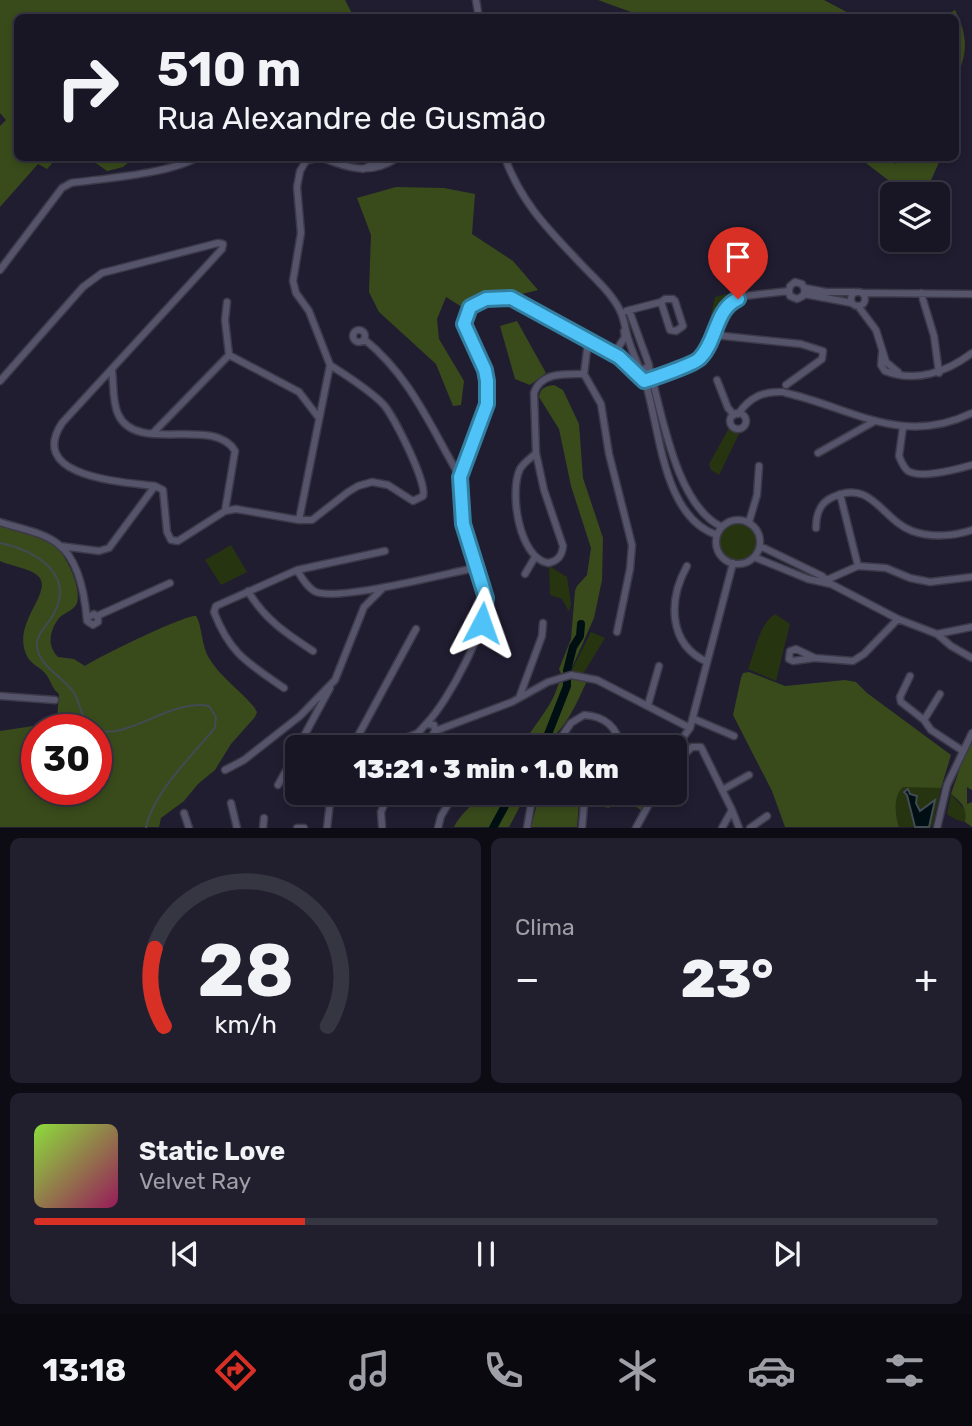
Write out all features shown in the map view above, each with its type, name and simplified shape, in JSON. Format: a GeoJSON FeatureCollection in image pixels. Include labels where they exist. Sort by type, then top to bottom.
{"type":"FeatureCollection","features":[{"type":"Feature","properties":{"kind":"street"},"geometry":{"type":"LineString","coordinates":[[0,270],[62,188],[71,183],[164,168],[189,161]]}},
{"type":"Feature","properties":{"kind":"street"},"geometry":{"type":"LineString","coordinates":[[299,520],[330,365],[309,311],[296,293],[293,281],[301,233],[298,178],[306,161]]}},
{"type":"Feature","properties":{"kind":"street"},"geometry":{"type":"LineString","coordinates":[[330,161],[361,170],[373,169],[390,161]]}},
{"type":"Feature","properties":{"kind":"street"},"geometry":{"type":"LineString","coordinates":[[361,170],[380,161]]}},
{"type":"Feature","properties":{"kind":"street"},"geometry":{"type":"LineString","coordinates":[[506,161],[516,185],[534,213],[627,316],[641,355],[649,366],[646,379],[660,444],[676,495],[693,519],[717,536]]}},
{"type":"Feature","properties":{"kind":"street"},"geometry":{"type":"LineString","coordinates":[[0,381],[83,287],[102,274],[218,243],[223,244],[223,248],[55,434],[55,448],[69,467],[93,477],[155,486],[163,491],[167,532],[174,541],[183,540],[225,511],[236,509],[312,520],[348,492],[372,482],[388,485],[413,501],[423,496],[426,490],[393,418],[384,405],[365,388],[330,365]]}},
{"type":"Feature","properties":{"kind":"street"},"geometry":{"type":"LineString","coordinates":[[210,245],[215,257]]}},
{"type":"Feature","properties":{"kind":"street"},"geometry":{"type":"LineString","coordinates":[[863,293],[865,300],[855,304],[805,291],[800,283],[795,282],[790,285],[789,291],[795,299],[805,291],[972,294]]}},
{"type":"Feature","properties":{"kind":"street"},"geometry":{"type":"LineString","coordinates":[[646,379],[698,360],[714,335],[724,311],[734,301],[745,296],[789,291]]}},
{"type":"Feature","properties":{"kind":"street"},"geometry":{"type":"LineString","coordinates":[[854,292],[851,297],[855,304],[876,330],[882,353],[882,368],[889,372],[915,376],[939,373],[972,353]]}},
{"type":"Feature","properties":{"kind":"street"},"geometry":{"type":"LineString","coordinates":[[921,293],[934,336],[939,373]]}},
{"type":"Feature","properties":{"kind":"street"},"geometry":{"type":"LineString","coordinates":[[426,735],[434,716],[463,667],[482,623],[486,598],[463,524],[460,477],[482,417],[488,390],[485,370],[464,324],[470,307],[486,299],[511,298],[617,356],[646,379]]}},
{"type":"Feature","properties":{"kind":"street"},"geometry":{"type":"LineString","coordinates":[[627,316],[661,302],[673,299],[682,328],[670,330],[661,302]]}},
{"type":"Feature","properties":{"kind":"street"},"geometry":{"type":"LineString","coordinates":[[227,302],[225,320],[229,355]]}},
{"type":"Feature","properties":{"kind":"street"},"geometry":{"type":"LineString","coordinates":[[617,356],[626,339],[627,316]]}},
{"type":"Feature","properties":{"kind":"street"},"geometry":{"type":"LineString","coordinates":[[627,316],[638,367]]}},
{"type":"Feature","properties":{"kind":"street"},"geometry":{"type":"LineString","coordinates":[[714,335],[818,348],[824,354],[818,362],[785,390]]}},
{"type":"Feature","properties":{"kind":"street"},"geometry":{"type":"LineString","coordinates":[[364,339],[397,370],[421,406],[460,477]]}},
{"type":"Feature","properties":{"kind":"street"},"geometry":{"type":"LineString","coordinates":[[626,339],[646,379],[686,490],[698,509],[722,527]]}},
{"type":"Feature","properties":{"kind":"street"},"geometry":{"type":"LineString","coordinates":[[588,342],[584,374],[601,404],[609,453],[632,545],[630,569],[617,632]]}},
{"type":"Feature","properties":{"kind":"street"},"geometry":{"type":"LineString","coordinates":[[229,355],[299,392],[319,418]]}},
{"type":"Feature","properties":{"kind":"street"},"geometry":{"type":"LineString","coordinates":[[153,433],[229,355]]}},
{"type":"Feature","properties":{"kind":"street"},"geometry":{"type":"LineString","coordinates":[[638,367],[649,366]]}},
{"type":"Feature","properties":{"kind":"street"},"geometry":{"type":"LineString","coordinates":[[112,371],[115,402],[122,421],[138,431],[220,437],[231,445],[235,451],[225,511]]}},
{"type":"Feature","properties":{"kind":"street"},"geometry":{"type":"LineString","coordinates":[[536,453],[521,468],[515,497],[516,512],[524,539],[535,557],[542,562],[554,562],[562,554],[563,546],[544,490],[536,453],[533,400],[536,387],[550,377],[584,374]]}},
{"type":"Feature","properties":{"kind":"street"},"geometry":{"type":"LineString","coordinates":[[717,380],[728,408],[736,414],[745,417],[745,425],[738,429],[731,424],[736,414],[744,405],[766,391],[785,390],[875,421],[903,427],[936,424],[972,413]]}},
{"type":"Feature","properties":{"kind":"street"},"geometry":{"type":"LineString","coordinates":[[818,453],[875,421]]}},
{"type":"Feature","properties":{"kind":"street"},"geometry":{"type":"LineString","coordinates":[[903,427],[899,456],[908,470],[932,473],[972,465]]}},
{"type":"Feature","properties":{"kind":"street"},"geometry":{"type":"LineString","coordinates":[[749,523],[757,495],[759,466]]}},
{"type":"Feature","properties":{"kind":"street"},"geometry":{"type":"LineString","coordinates":[[60,545],[99,551],[109,548],[155,486]]}},
{"type":"Feature","properties":{"kind":"street"},"geometry":{"type":"LineString","coordinates":[[676,495],[686,490]]}},
{"type":"Feature","properties":{"kind":"street"},"geometry":{"type":"LineString","coordinates":[[816,528],[817,515],[823,503],[840,494],[857,491],[866,495],[893,520],[916,532],[948,535],[972,530]]}},
{"type":"Feature","properties":{"kind":"street"},"geometry":{"type":"LineString","coordinates":[[840,494],[858,566]]}},
{"type":"Feature","properties":{"kind":"street"},"geometry":{"type":"LineString","coordinates":[[736,520],[749,523],[759,533],[760,546],[754,557],[746,563],[733,564],[725,560],[719,552],[717,536],[722,527],[736,520]]}},
{"type":"Feature","properties":{"kind":"street"},"geometry":{"type":"LineString","coordinates":[[0,522],[60,545],[74,565],[88,623],[93,625],[98,622],[97,616],[170,583]]}},
{"type":"Feature","properties":{"kind":"street"},"geometry":{"type":"LineString","coordinates":[[760,546],[898,618],[937,634],[972,658]]}},
{"type":"Feature","properties":{"kind":"street"},"geometry":{"type":"LineString","coordinates":[[284,688],[247,662],[229,645],[214,612],[216,607],[297,570],[384,551]]}},
{"type":"Feature","properties":{"kind":"street"},"geometry":{"type":"LineString","coordinates":[[525,574],[535,557]]}},
{"type":"Feature","properties":{"kind":"street"},"geometry":{"type":"LineString","coordinates":[[754,557],[808,579],[826,582],[858,566],[886,568],[910,578],[930,582],[972,577]]}},
{"type":"Feature","properties":{"kind":"street"},"geometry":{"type":"LineString","coordinates":[[685,735],[694,719],[733,564]]}},
{"type":"Feature","properties":{"kind":"street"},"geometry":{"type":"LineString","coordinates":[[687,566],[681,576],[675,598],[675,624],[686,647],[695,657],[707,663]]}},
{"type":"Feature","properties":{"kind":"street"},"geometry":{"type":"LineString","coordinates":[[297,570],[313,591],[330,594],[383,588],[475,568]]}},
{"type":"Feature","properties":{"kind":"street"},"geometry":{"type":"LineString","coordinates":[[305,735],[335,680],[364,607],[383,588]]}},
{"type":"Feature","properties":{"kind":"street"},"geometry":{"type":"LineString","coordinates":[[248,591],[257,608],[269,620],[313,651]]}},
{"type":"Feature","properties":{"kind":"street"},"geometry":{"type":"LineString","coordinates":[[815,658],[847,662],[858,660],[898,618]]}},
{"type":"Feature","properties":{"kind":"street"},"geometry":{"type":"LineString","coordinates":[[519,698],[542,636],[543,623]]}},
{"type":"Feature","properties":{"kind":"street"},"geometry":{"type":"LineString","coordinates":[[937,634],[972,627]]}},
{"type":"Feature","properties":{"kind":"street"},"geometry":{"type":"LineString","coordinates":[[361,735],[416,629]]}},
{"type":"Feature","properties":{"kind":"street"},"geometry":{"type":"LineString","coordinates":[[648,705],[659,666]]}},
{"type":"Feature","properties":{"kind":"street"},"geometry":{"type":"LineString","coordinates":[[910,676],[900,700],[924,720],[931,730],[963,751]]}},
{"type":"Feature","properties":{"kind":"street"},"geometry":{"type":"LineString","coordinates":[[432,726],[450,726],[562,677],[587,677],[690,728]]}},
{"type":"Feature","properties":{"kind":"street"},"geometry":{"type":"LineString","coordinates":[[225,770],[244,760],[300,716],[335,680]]}},
{"type":"Feature","properties":{"kind":"street"},"geometry":{"type":"LineString","coordinates":[[525,682],[533,690]]}},
{"type":"Feature","properties":{"kind":"street"},"geometry":{"type":"LineString","coordinates":[[924,720],[940,694]]}},
{"type":"Feature","properties":{"kind":"street"},"geometry":{"type":"LineString","coordinates":[[0,696],[55,700]]}},
{"type":"Feature","properties":{"kind":"street"},"geometry":{"type":"LineString","coordinates":[[312,704],[318,710]]}},
{"type":"Feature","properties":{"kind":"street"},"geometry":{"type":"LineString","coordinates":[[562,735],[570,723],[584,715],[606,721],[617,735]]}},
{"type":"Feature","properties":{"kind":"street"},"geometry":{"type":"LineString","coordinates":[[300,716],[310,727]]}},
{"type":"Feature","properties":{"kind":"street"},"geometry":{"type":"LineString","coordinates":[[694,719],[734,736]]}},
{"type":"Feature","properties":{"kind":"street"},"geometry":{"type":"LineString","coordinates":[[426,735],[432,726]]}},
{"type":"Feature","properties":{"kind":"street"},"geometry":{"type":"LineString","coordinates":[[937,828],[947,785],[972,733]]}},
{"type":"Feature","properties":{"kind":"street"},"geometry":{"type":"LineString","coordinates":[[687,752],[692,747],[701,747],[738,828]]}},
{"type":"Feature","properties":{"kind":"street"},"geometry":{"type":"LineString","coordinates":[[278,785],[285,772]]}},
{"type":"Feature","properties":{"kind":"street"},"geometry":{"type":"LineString","coordinates":[[722,790],[749,775]]}},
{"type":"Feature","properties":{"kind":"street"},"geometry":{"type":"LineString","coordinates":[[230,803],[237,828]]}},
{"type":"Feature","properties":{"kind":"street"},"geometry":{"type":"LineString","coordinates":[[327,828],[330,805]]}},
{"type":"Feature","properties":{"kind":"street"},"geometry":{"type":"LineString","coordinates":[[382,826],[381,812],[384,805]]}},
{"type":"Feature","properties":{"kind":"street"},"geometry":{"type":"LineString","coordinates":[[438,828],[448,805]]}},
{"type":"Feature","properties":{"kind":"street"},"geometry":{"type":"LineString","coordinates":[[527,828],[531,805]]}},
{"type":"Feature","properties":{"kind":"street"},"geometry":{"type":"LineString","coordinates":[[582,828],[584,805]]}},
{"type":"Feature","properties":{"kind":"street"},"geometry":{"type":"LineString","coordinates":[[636,828],[648,805]]}},
{"type":"Feature","properties":{"kind":"street"},"geometry":{"type":"LineString","coordinates":[[723,828],[732,810]]}},
{"type":"Feature","properties":{"kind":"street"},"geometry":{"type":"LineString","coordinates":[[184,813],[189,828]]}},
{"type":"Feature","properties":{"kind":"street"},"geometry":{"type":"LineString","coordinates":[[750,828],[767,816]]}},
{"type":"Feature","properties":{"kind":"street"},"geometry":{"type":"LineString","coordinates":[[263,828],[264,818]]}},
{"type":"Feature","properties":{"kind":"street"},"geometry":{"type":"LineString","coordinates":[[723,828],[730,825],[738,828]]}},
{"type":"Feature","properties":{"kind":"street"},"geometry":{"type":"LineString","coordinates":[[297,828],[304,828]]}},
{"type":"Feature","properties":{"kind":"green space"},"geometry":{"type":"Polygon","coordinates":[[[0,0],[345,0],[352,14],[14,14],[14,161],[54,161],[47,169],[38,164],[0,207],[0,126],[6,120],[0,113],[0,0]]]}},
{"type":"Feature","properties":{"kind":"green space"},"geometry":{"type":"Polygon","coordinates":[[[598,0],[824,0],[850,14],[661,14],[631,12],[598,0]]]}},
{"type":"Feature","properties":{"kind":"green space"},"geometry":{"type":"Polygon","coordinates":[[[959,20],[965,44],[959,70],[959,20]]]}},
{"type":"Feature","properties":{"kind":"green space"},"geometry":{"type":"Polygon","coordinates":[[[93,161],[130,161],[123,167],[107,171],[93,161]]]}},
{"type":"Feature","properties":{"kind":"green space"},"geometry":{"type":"Polygon","coordinates":[[[863,161],[892,161],[896,164],[898,161],[940,161],[930,182],[891,182],[863,161]]]}},
{"type":"Feature","properties":{"kind":"green space"},"geometry":{"type":"Polygon","coordinates":[[[396,187],[444,188],[475,194],[472,234],[513,261],[538,290],[510,297],[476,297],[465,309],[446,297],[437,319],[439,339],[464,381],[461,405],[453,406],[436,364],[379,312],[369,292],[371,235],[357,198],[396,187]]]}},
{"type":"Feature","properties":{"kind":"green space"},"geometry":{"type":"Polygon","coordinates":[[[739,291],[739,296],[723,306],[713,323],[711,315],[715,297],[739,291]]]}},
{"type":"Feature","properties":{"kind":"green space"},"geometry":{"type":"Polygon","coordinates":[[[517,321],[546,373],[530,385],[515,379],[500,326],[517,321]]]}},
{"type":"Feature","properties":{"kind":"green space"},"geometry":{"type":"Polygon","coordinates":[[[554,385],[563,390],[579,424],[583,478],[603,538],[602,580],[594,618],[570,672],[561,674],[559,669],[571,639],[575,591],[587,575],[591,548],[571,486],[559,429],[539,397],[544,388],[554,385]]]}},
{"type":"Feature","properties":{"kind":"green space"},"geometry":{"type":"Polygon","coordinates":[[[729,428],[740,432],[719,475],[711,470],[709,464],[729,428]]]}},
{"type":"Feature","properties":{"kind":"green space"},"geometry":{"type":"Polygon","coordinates":[[[738,520],[754,526],[760,542],[754,558],[738,564],[722,558],[716,542],[722,526],[738,520]]]}},
{"type":"Feature","properties":{"kind":"green space"},"geometry":{"type":"Polygon","coordinates":[[[0,524],[52,543],[67,562],[75,579],[77,603],[60,617],[52,632],[52,647],[58,657],[74,659],[85,666],[159,629],[196,616],[209,658],[257,712],[231,744],[215,770],[198,784],[184,801],[161,818],[159,827],[0,827],[0,731],[21,728],[21,805],[112,805],[112,714],[57,714],[59,694],[44,672],[28,658],[24,646],[27,622],[42,584],[36,574],[0,561],[0,524]]]}},
{"type":"Feature","properties":{"kind":"green space"},"geometry":{"type":"Polygon","coordinates":[[[231,545],[247,572],[221,585],[205,560],[231,545]]]}},
{"type":"Feature","properties":{"kind":"green space"},"geometry":{"type":"Polygon","coordinates":[[[549,566],[567,577],[571,604],[569,612],[562,599],[550,595],[549,566]]]}},
{"type":"Feature","properties":{"kind":"green space"},"geometry":{"type":"Polygon","coordinates":[[[775,614],[790,624],[776,681],[748,669],[761,631],[775,614]]]}},
{"type":"Feature","properties":{"kind":"green space"},"geometry":{"type":"Polygon","coordinates":[[[591,632],[605,638],[583,674],[570,674],[591,632]]]}},
{"type":"Feature","properties":{"kind":"green space"},"geometry":{"type":"Polygon","coordinates":[[[749,672],[785,686],[845,680],[856,682],[951,755],[941,788],[903,787],[896,806],[899,827],[785,827],[772,791],[733,715],[741,678],[743,673],[749,672]]]}},
{"type":"Feature","properties":{"kind":"green space"},"geometry":{"type":"Polygon","coordinates":[[[585,678],[586,683],[576,704],[555,735],[529,735],[549,705],[561,679],[585,678]]]}},
{"type":"Feature","properties":{"kind":"green space"},"geometry":{"type":"Polygon","coordinates":[[[972,740],[972,790],[967,787],[967,804],[972,802],[972,827],[965,822],[963,806],[951,794],[968,744],[972,740]]]}},
{"type":"Feature","properties":{"kind":"green space"},"geometry":{"type":"Polygon","coordinates":[[[903,787],[941,788],[932,827],[929,827],[934,801],[920,811],[916,799],[909,791],[907,794],[915,827],[899,827],[896,801],[903,787]]]}},
{"type":"Feature","properties":{"kind":"green space"},"geometry":{"type":"Polygon","coordinates":[[[951,794],[966,811],[965,822],[947,814],[951,794]]]}},
{"type":"Feature","properties":{"kind":"green space"},"geometry":{"type":"Polygon","coordinates":[[[471,805],[521,805],[509,827],[454,827],[471,805]]]}},
{"type":"Feature","properties":{"kind":"green space"},"geometry":{"type":"Polygon","coordinates":[[[537,805],[579,805],[577,827],[531,827],[537,805]]]}},
{"type":"Feature","properties":{"kind":"shaded area"},"geometry":{"type":"Polygon","coordinates":[[[908,789],[910,794],[917,796],[916,803],[920,811],[935,800],[929,827],[915,827],[904,792],[908,789]]]}},
{"type":"Feature","properties":{"kind":"waterway"},"geometry":{"type":"LineString","coordinates":[[0,543],[26,551],[38,558],[56,576],[60,587],[59,600],[40,635],[37,648],[48,667],[70,687],[82,714]]}},
{"type":"Feature","properties":{"kind":"waterway"},"geometry":{"type":"LineString","coordinates":[[548,735],[567,686],[567,671],[573,647],[580,636],[581,624]]}},
{"type":"Feature","properties":{"kind":"waterway"},"geometry":{"type":"LineString","coordinates":[[112,731],[194,705],[209,706],[216,717],[215,728],[185,762],[156,802],[146,828]]}},
{"type":"Feature","properties":{"kind":"waterway"},"geometry":{"type":"LineString","coordinates":[[493,828],[505,805]]}},
{"type":"Feature","properties":{"kind":"route"},"geometry":{"type":"LineString","coordinates":[[482,623],[486,607],[484,586],[475,568],[461,512],[460,477],[487,404],[488,390],[485,370],[465,329],[470,307],[480,300],[511,298],[619,357],[644,381],[690,364],[703,356],[728,304],[738,299]]}}]}
